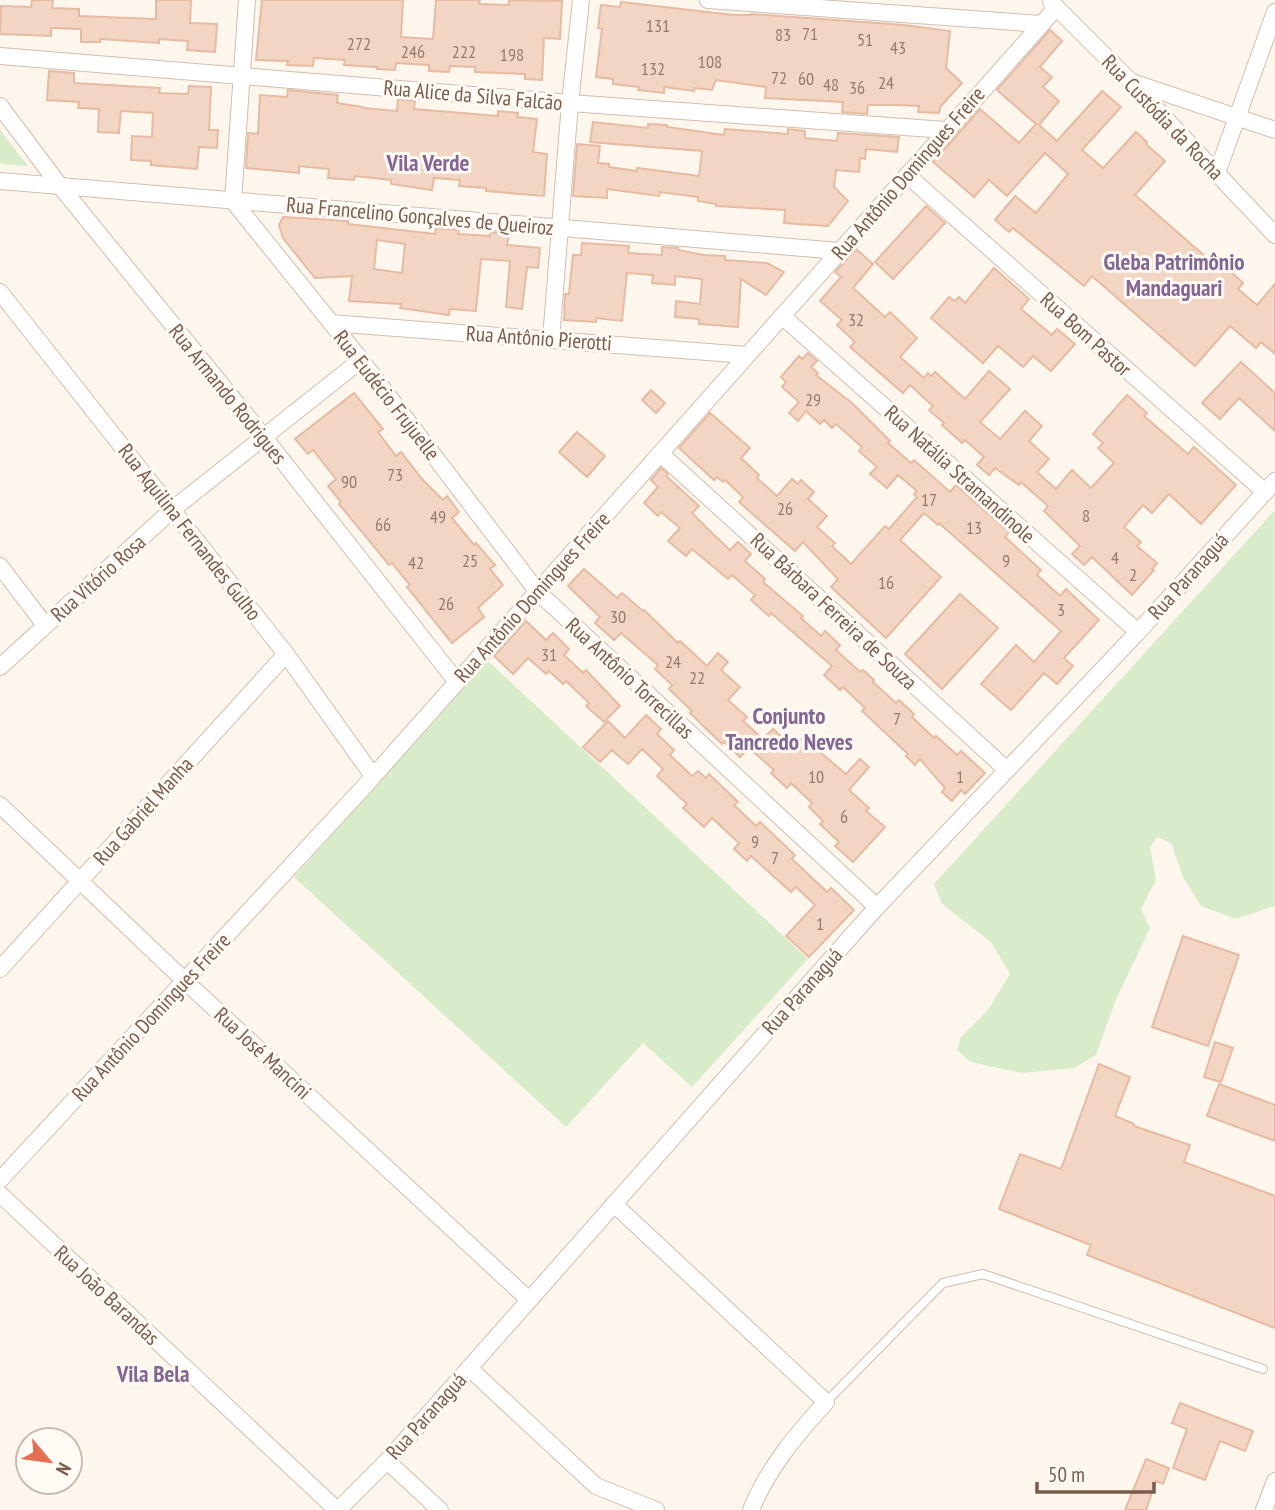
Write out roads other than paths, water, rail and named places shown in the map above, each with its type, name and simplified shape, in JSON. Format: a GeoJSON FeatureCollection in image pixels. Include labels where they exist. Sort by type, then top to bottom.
{"type":"FeatureCollection","features":[{"type":"Feature","properties":{"kind":"street"},"geometry":{"type":"LineString","coordinates":[[233,201],[247,0]]}},
{"type":"Feature","properties":{"kind":"street"},"geometry":{"type":"LineString","coordinates":[[551,339],[581,0]]}},
{"type":"Feature","properties":{"kind":"street"},"geometry":{"type":"LineString","coordinates":[[708,0],[1041,24]]}},
{"type":"Feature","properties":{"kind":"street"},"geometry":{"type":"LineString","coordinates":[[1269,0],[1275,2]]}},
{"type":"Feature","properties":{"kind":"street","name":"Rua Antônio Domingues Freire"},"geometry":{"type":"LineString","coordinates":[[0,1180],[373,776],[1041,24],[1053,4]]}},
{"type":"Feature","properties":{"kind":"street","name":"Rua Custódia da Rocha"},"geometry":{"type":"LineString","coordinates":[[1053,4],[1130,81],[1275,235]]}},
{"type":"Feature","properties":{"kind":"street"},"geometry":{"type":"LineString","coordinates":[[1217,173],[1275,12]]}},
{"type":"Feature","properties":{"kind":"street","name":"Rua Alice da Silva Falcão"},"geometry":{"type":"LineString","coordinates":[[0,56],[570,103],[946,130]]}},
{"type":"Feature","properties":{"kind":"street"},"geometry":{"type":"LineString","coordinates":[[1130,81],[1275,130]]}},
{"type":"Feature","properties":{"kind":"street","name":"Rua Armando Rodrigues"},"geometry":{"type":"LineString","coordinates":[[0,106],[60,186],[263,436],[457,682]]}},
{"type":"Feature","properties":{"kind":"street","name":"Rua Bom Pastor"},"geometry":{"type":"LineString","coordinates":[[907,175],[1270,487]]}},
{"type":"Feature","properties":{"kind":"street","name":"Rua Francelino Gonçalves de Queiroz"},"geometry":{"type":"LineString","coordinates":[[0,181],[839,251]]}},
{"type":"Feature","properties":{"kind":"street","name":"Rua Eudécio Frujuelle"},"geometry":{"type":"LineString","coordinates":[[233,201],[361,360],[537,591]]}},
{"type":"Feature","properties":{"kind":"street","name":"Rua Aquilina Fernandes Gulho"},"geometry":{"type":"LineString","coordinates":[[0,292],[286,654],[373,776]]}},
{"type":"Feature","properties":{"kind":"street","name":"Rua Natália Stramandinole"},"geometry":{"type":"LineString","coordinates":[[782,316],[1138,632]]}},
{"type":"Feature","properties":{"kind":"street","name":"Rua Antônio Pierotti"},"geometry":{"type":"LineString","coordinates":[[331,323],[747,355]]}},
{"type":"Feature","properties":{"kind":"street","name":"Rua Vitório Rosa"},"geometry":{"type":"LineString","coordinates":[[0,667],[173,509],[361,360]]}},
{"type":"Feature","properties":{"kind":"street","name":"Rua Bárbara Ferreira de Souza"},"geometry":{"type":"LineString","coordinates":[[660,453],[1007,770]]}},
{"type":"Feature","properties":{"kind":"street","name":"Rua Paranaguá"},"geometry":{"type":"LineString","coordinates":[[337,1510],[387,1461],[877,907],[1138,632],[1270,487]]}},
{"type":"Feature","properties":{"kind":"street"},"geometry":{"type":"LineString","coordinates":[[0,566],[46,625]]}},
{"type":"Feature","properties":{"kind":"street","name":"Rua Antônio Torrecillas"},"geometry":{"type":"LineString","coordinates":[[537,591],[877,907]]}},
{"type":"Feature","properties":{"kind":"street","name":"Rua Gabriel Manha"},"geometry":{"type":"LineString","coordinates":[[0,969],[286,654]]}},
{"type":"Feature","properties":{"kind":"street","name":"Rua José Mancini"},"geometry":{"type":"LineString","coordinates":[[0,805],[185,981],[528,1299]]}},
{"type":"Feature","properties":{"kind":"street","name":"Rua João Barandas"},"geometry":{"type":"LineString","coordinates":[[0,1194],[337,1510]]}},
{"type":"Feature","properties":{"kind":"street"},"geometry":{"type":"LineString","coordinates":[[614,1204],[825,1402],[787,1445],[760,1487],[751,1510]]}},
{"type":"Feature","properties":{"kind":"street"},"geometry":{"type":"LineString","coordinates":[[469,1368],[596,1486],[627,1505],[656,1510]]}},
{"type":"Feature","properties":{"kind":"street"},"geometry":{"type":"LineString","coordinates":[[387,1461],[440,1510]]}},
{"type":"Feature","properties":{"kind":"street"},"geometry":{"type":"LineString","coordinates":[[1264,1510],[1275,1481]]}},
{"type":"Feature","properties":{"kind":"lane"},"geometry":{"type":"LineString","coordinates":[[825,1402],[943,1283],[983,1273],[1263,1369]]}},
{"type":"Feature","properties":{"kind":"district","name":"Vila Verde"},"geometry":{"type":"Point","coordinates":[428,162]}},
{"type":"Feature","properties":{"kind":"district","name":"Gleba Patrimônio Mandaguari"},"geometry":{"type":"Point","coordinates":[1174,274]}},
{"type":"Feature","properties":{"kind":"district","name":"Conjunto Tancredo Neves"},"geometry":{"type":"Point","coordinates":[789,728]}},
{"type":"Feature","properties":{"kind":"district","name":"Vila Bela"},"geometry":{"type":"Point","coordinates":[153,1373]}}]}
